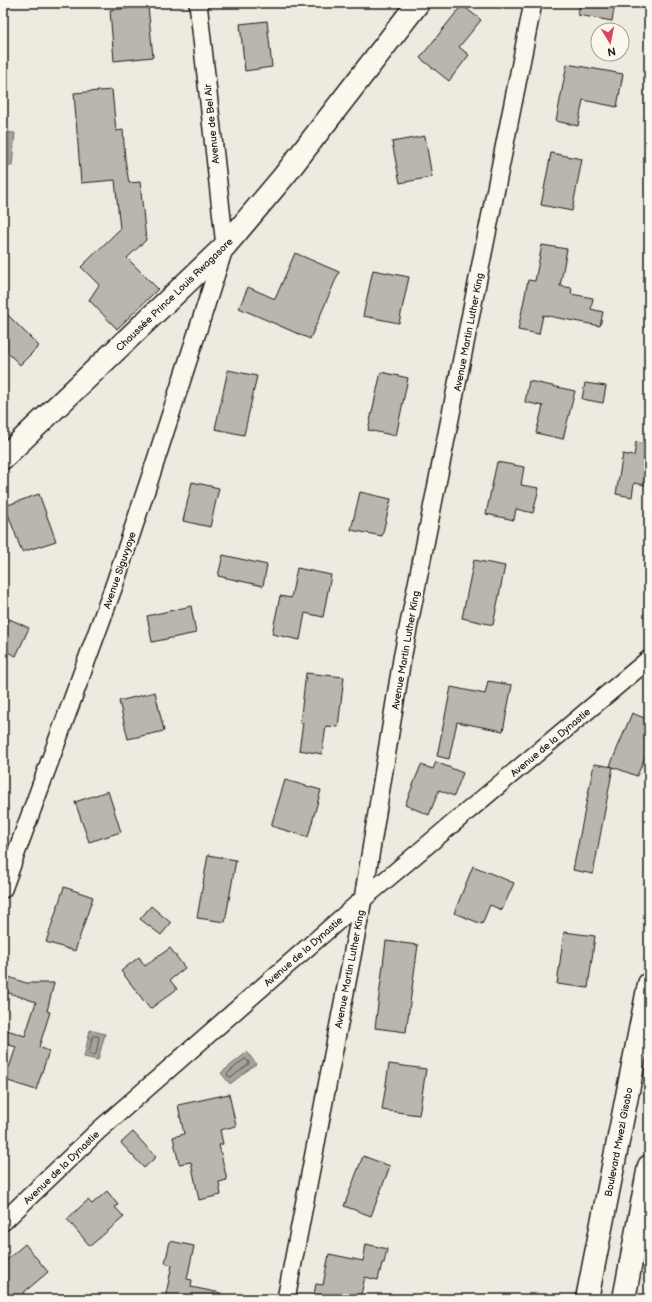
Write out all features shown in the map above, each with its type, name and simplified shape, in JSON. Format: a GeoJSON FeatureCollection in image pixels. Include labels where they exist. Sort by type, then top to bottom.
{"type":"FeatureCollection","features":[{"type":"Feature","properties":{"kind":"street","name":"Avenue de Bel Air"},"geometry":{"type":"LineString","coordinates":[[198,3],[224,246]]}},
{"type":"Feature","properties":{"kind":"street","name":"Chaussée Prince Louis Rwagasore"},"geometry":{"type":"LineString","coordinates":[[3,458],[224,246],[284,176],[418,3]]}},
{"type":"Feature","properties":{"kind":"street","name":"Avenue Martin Luther King"},"geometry":{"type":"LineString","coordinates":[[286,1299],[363,900],[404,652],[533,3]]}},
{"type":"Feature","properties":{"kind":"street","name":"Avenue Siguvyaye"},"geometry":{"type":"LineString","coordinates":[[3,889],[115,583],[224,246]]}},
{"type":"Feature","properties":{"kind":"street","name":"Avenue de la Dynastie"},"geometry":{"type":"LineString","coordinates":[[3,1222],[104,1126],[363,900],[649,659]]}},
{"type":"Feature","properties":{"kind":"street","name":"Boulevard Mwezi Gisabo"},"geometry":{"type":"LineString","coordinates":[[587,1299],[642,1054],[649,984]]}},
{"type":"Feature","properties":{"kind":"street"},"geometry":{"type":"LineString","coordinates":[[624,1299],[649,1166]]}},
{"type":"Feature","properties":{"kind":"water"},"geometry":{"type":"Polygon","coordinates":[[[3,132],[15,133],[12,166],[3,165],[3,132]]]}},
{"type":"Feature","properties":{"kind":"water"},"geometry":{"type":"Polygon","coordinates":[[[90,1030],[105,1034],[98,1060],[84,1057],[90,1030]]]}},
{"type":"Feature","properties":{"kind":"water"},"geometry":{"type":"Polygon","coordinates":[[[247,1052],[256,1064],[230,1084],[221,1073],[247,1052]]]}},
{"type":"Feature","properties":{"kind":"building"},"geometry":{"type":"Polygon","coordinates":[[[580,3],[615,3],[612,21],[578,15],[580,3]]]}},
{"type":"Feature","properties":{"kind":"building"},"geometry":{"type":"Polygon","coordinates":[[[462,5],[481,20],[459,47],[469,55],[449,81],[420,58],[462,5]]]}},
{"type":"Feature","properties":{"kind":"building"},"geometry":{"type":"Polygon","coordinates":[[[148,6],[153,57],[114,61],[110,10],[148,6]]]}},
{"type":"Feature","properties":{"kind":"building"},"geometry":{"type":"Polygon","coordinates":[[[267,21],[272,67],[245,71],[240,24],[267,21]]]}},
{"type":"Feature","properties":{"kind":"building"},"geometry":{"type":"Polygon","coordinates":[[[567,64],[623,74],[617,107],[583,100],[578,126],[556,121],[567,64]]]}},
{"type":"Feature","properties":{"kind":"building"},"geometry":{"type":"Polygon","coordinates":[[[112,90],[116,131],[123,130],[125,159],[129,183],[140,182],[146,240],[127,258],[158,289],[117,329],[89,300],[99,285],[81,267],[120,229],[115,180],[81,183],[74,93],[112,90]]]}},
{"type":"Feature","properties":{"kind":"building"},"geometry":{"type":"Polygon","coordinates":[[[425,136],[432,177],[400,183],[392,142],[425,136]]]}},
{"type":"Feature","properties":{"kind":"building"},"geometry":{"type":"Polygon","coordinates":[[[551,153],[582,159],[572,211],[541,205],[551,153]]]}},
{"type":"Feature","properties":{"kind":"building"},"geometry":{"type":"Polygon","coordinates":[[[542,245],[567,249],[560,286],[572,288],[571,294],[593,298],[591,309],[603,312],[600,326],[543,315],[539,334],[518,330],[528,280],[535,281],[542,245]]]}},
{"type":"Feature","properties":{"kind":"building"},"geometry":{"type":"Polygon","coordinates":[[[295,253],[339,272],[310,339],[239,308],[248,287],[275,299],[295,253]]]}},
{"type":"Feature","properties":{"kind":"building"},"geometry":{"type":"Polygon","coordinates":[[[373,270],[409,277],[399,323],[363,316],[373,270]]]}},
{"type":"Feature","properties":{"kind":"building"},"geometry":{"type":"Polygon","coordinates":[[[3,310],[39,346],[20,365],[3,348],[3,310]]]}},
{"type":"Feature","properties":{"kind":"building"},"geometry":{"type":"Polygon","coordinates":[[[228,370],[257,376],[244,435],[215,429],[228,370]]]}},
{"type":"Feature","properties":{"kind":"building"},"geometry":{"type":"Polygon","coordinates":[[[381,372],[408,378],[396,436],[368,430],[381,372]]]}},
{"type":"Feature","properties":{"kind":"building"},"geometry":{"type":"Polygon","coordinates":[[[529,381],[575,391],[563,439],[536,433],[543,406],[525,402],[529,381]]]}},
{"type":"Feature","properties":{"kind":"building"},"geometry":{"type":"Polygon","coordinates":[[[585,383],[606,386],[603,403],[582,399],[585,383]]]}},
{"type":"Feature","properties":{"kind":"building"},"geometry":{"type":"Polygon","coordinates":[[[636,442],[649,444],[649,470],[646,485],[634,483],[632,497],[616,494],[623,454],[634,456],[636,442]]]}},
{"type":"Feature","properties":{"kind":"building"},"geometry":{"type":"Polygon","coordinates":[[[497,462],[524,467],[521,485],[539,488],[533,513],[516,509],[514,520],[486,514],[497,462]]]}},
{"type":"Feature","properties":{"kind":"building"},"geometry":{"type":"Polygon","coordinates":[[[192,482],[219,488],[210,527],[183,521],[192,482]]]}},
{"type":"Feature","properties":{"kind":"building"},"geometry":{"type":"Polygon","coordinates":[[[360,492],[391,499],[382,536],[351,530],[360,492]]]}},
{"type":"Feature","properties":{"kind":"building"},"geometry":{"type":"Polygon","coordinates":[[[39,494],[56,541],[22,552],[5,506],[39,494]]]}},
{"type":"Feature","properties":{"kind":"building"},"geometry":{"type":"Polygon","coordinates":[[[223,555],[267,565],[263,586],[218,576],[223,555]]]}},
{"type":"Feature","properties":{"kind":"building"},"geometry":{"type":"Polygon","coordinates":[[[474,560],[505,566],[493,625],[462,618],[474,560]]]}},
{"type":"Feature","properties":{"kind":"building"},"geometry":{"type":"Polygon","coordinates":[[[297,568],[331,575],[323,617],[305,613],[300,640],[272,634],[280,596],[291,598],[297,568]]]}},
{"type":"Feature","properties":{"kind":"building"},"geometry":{"type":"Polygon","coordinates":[[[191,606],[196,633],[152,642],[147,616],[191,606]]]}},
{"type":"Feature","properties":{"kind":"building"},"geometry":{"type":"Polygon","coordinates":[[[3,616],[29,628],[16,656],[3,650],[3,616]]]}},
{"type":"Feature","properties":{"kind":"building"},"geometry":{"type":"Polygon","coordinates":[[[306,673],[344,677],[338,727],[326,726],[322,754],[299,750],[303,723],[300,723],[306,673]]]}},
{"type":"Feature","properties":{"kind":"building"},"geometry":{"type":"Polygon","coordinates":[[[488,681],[512,685],[503,731],[457,722],[449,759],[437,756],[451,687],[485,694],[488,681]]]}},
{"type":"Feature","properties":{"kind":"building"},"geometry":{"type":"Polygon","coordinates":[[[155,692],[164,731],[128,739],[119,701],[155,692]]]}},
{"type":"Feature","properties":{"kind":"building"},"geometry":{"type":"Polygon","coordinates":[[[632,713],[649,720],[649,747],[637,776],[610,766],[632,713]]]}},
{"type":"Feature","properties":{"kind":"building"},"geometry":{"type":"Polygon","coordinates":[[[436,762],[463,773],[454,796],[439,790],[429,815],[405,805],[421,765],[433,769],[436,762]]]}},
{"type":"Feature","properties":{"kind":"building"},"geometry":{"type":"Polygon","coordinates":[[[594,764],[613,767],[593,874],[573,870],[594,764]]]}},
{"type":"Feature","properties":{"kind":"building"},"geometry":{"type":"Polygon","coordinates":[[[285,780],[321,790],[308,837],[271,826],[285,780]]]}},
{"type":"Feature","properties":{"kind":"building"},"geometry":{"type":"Polygon","coordinates":[[[108,791],[121,832],[89,842],[75,802],[108,791]]]}},
{"type":"Feature","properties":{"kind":"building"},"geometry":{"type":"Polygon","coordinates":[[[208,855],[236,860],[225,922],[197,918],[208,855]]]}},
{"type":"Feature","properties":{"kind":"building"},"geometry":{"type":"Polygon","coordinates":[[[473,866],[514,883],[502,910],[490,905],[482,924],[454,913],[473,866]]]}},
{"type":"Feature","properties":{"kind":"building"},"geometry":{"type":"Polygon","coordinates":[[[64,887],[93,897],[75,951],[46,942],[64,887]]]}},
{"type":"Feature","properties":{"kind":"building"},"geometry":{"type":"Polygon","coordinates":[[[151,906],[171,923],[161,935],[140,919],[151,906]]]}},
{"type":"Feature","properties":{"kind":"building"},"geometry":{"type":"Polygon","coordinates":[[[564,932],[595,936],[588,988],[557,984],[564,932]]]}},
{"type":"Feature","properties":{"kind":"building"},"geometry":{"type":"Polygon","coordinates":[[[386,941],[418,945],[406,1032],[375,1028],[386,941]]]}},
{"type":"Feature","properties":{"kind":"building"},"geometry":{"type":"Polygon","coordinates":[[[170,948],[185,968],[170,980],[177,989],[150,1009],[121,971],[139,957],[145,966],[170,948]]]}},
{"type":"Feature","properties":{"kind":"building"},"geometry":{"type":"Polygon","coordinates":[[[3,975],[26,983],[54,983],[47,1011],[50,1012],[39,1047],[49,1051],[36,1090],[5,1080],[16,1047],[3,1043],[7,1030],[25,1036],[36,1002],[3,991],[3,975]]]}},
{"type":"Feature","properties":{"kind":"building"},"geometry":{"type":"Polygon","coordinates":[[[389,1064],[426,1069],[419,1115],[382,1110],[389,1064]]]}},
{"type":"Feature","properties":{"kind":"building"},"geometry":{"type":"Polygon","coordinates":[[[229,1094],[236,1126],[220,1130],[223,1144],[219,1145],[227,1180],[219,1182],[221,1195],[199,1200],[191,1162],[179,1164],[173,1137],[184,1134],[178,1105],[229,1094]]]}},
{"type":"Feature","properties":{"kind":"building"},"geometry":{"type":"Polygon","coordinates":[[[133,1132],[156,1157],[144,1168],[121,1143],[133,1132]]]}},
{"type":"Feature","properties":{"kind":"building"},"geometry":{"type":"Polygon","coordinates":[[[363,1156],[390,1166],[371,1216],[344,1206],[363,1156]]]}},
{"type":"Feature","properties":{"kind":"building"},"geometry":{"type":"Polygon","coordinates":[[[107,1191],[118,1205],[115,1207],[124,1217],[90,1246],[67,1219],[88,1200],[92,1204],[107,1191]]]}},
{"type":"Feature","properties":{"kind":"building"},"geometry":{"type":"Polygon","coordinates":[[[170,1241],[194,1246],[187,1279],[192,1280],[191,1287],[221,1293],[220,1299],[165,1299],[172,1265],[165,1263],[170,1241]]]}},
{"type":"Feature","properties":{"kind":"building"},"geometry":{"type":"Polygon","coordinates":[[[25,1244],[48,1272],[16,1299],[3,1299],[3,1263],[25,1244]]]}},
{"type":"Feature","properties":{"kind":"building"},"geometry":{"type":"Polygon","coordinates":[[[366,1244],[387,1249],[378,1280],[365,1277],[360,1299],[313,1299],[316,1284],[323,1285],[329,1254],[363,1261],[366,1244]]]}}]}
